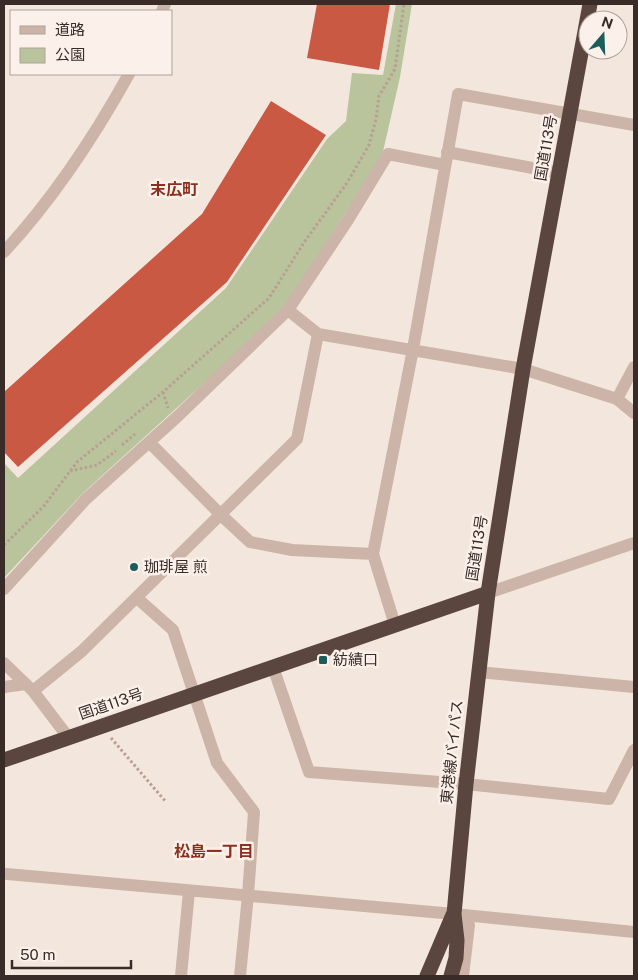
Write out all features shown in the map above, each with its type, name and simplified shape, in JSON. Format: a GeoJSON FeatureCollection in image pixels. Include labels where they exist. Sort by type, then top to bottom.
{"type":"FeatureCollection","features":[{"type":"Feature","properties":{"kind":"highway","name":"国道113号"},"geometry":{"type":"LineString","coordinates":[[4,760],[488,593],[524,368],[590,4]]}},
{"type":"Feature","properties":{"kind":"highway","name":"東港線バイパス"},"geometry":{"type":"LineString","coordinates":[[451,976],[458,940],[454,914],[466,784],[488,593]]}},
{"type":"Feature","properties":{"kind":"highway","name":"東港線バイパス"},"geometry":{"type":"LineString","coordinates":[[427,976],[454,914]]}},
{"type":"Feature","properties":{"kind":"street"},"geometry":{"type":"LineString","coordinates":[[4,252],[27,227],[100,125],[128,75]]}},
{"type":"Feature","properties":{"kind":"street"},"geometry":{"type":"LineString","coordinates":[[395,625],[373,554],[413,349],[458,94],[634,125]]}},
{"type":"Feature","properties":{"kind":"street"},"geometry":{"type":"LineString","coordinates":[[4,589],[86,499],[288,310],[348,220],[388,154],[559,173]]}},
{"type":"Feature","properties":{"kind":"street"},"geometry":{"type":"LineString","coordinates":[[288,310],[318,334],[524,368],[617,399],[634,413]]}},
{"type":"Feature","properties":{"kind":"street"},"geometry":{"type":"LineString","coordinates":[[4,687],[29,688],[82,651],[297,439],[318,334]]}},
{"type":"Feature","properties":{"kind":"street"},"geometry":{"type":"LineString","coordinates":[[617,399],[634,367]]}},
{"type":"Feature","properties":{"kind":"street"},"geometry":{"type":"LineString","coordinates":[[149,442],[221,516],[250,542],[292,550],[373,554]]}},
{"type":"Feature","properties":{"kind":"street"},"geometry":{"type":"LineString","coordinates":[[488,593],[634,543]]}},
{"type":"Feature","properties":{"kind":"street"},"geometry":{"type":"LineString","coordinates":[[137,598],[173,630],[217,763],[254,812],[240,976]]}},
{"type":"Feature","properties":{"kind":"street"},"geometry":{"type":"LineString","coordinates":[[4,663],[29,688],[68,737]]}},
{"type":"Feature","properties":{"kind":"street"},"geometry":{"type":"LineString","coordinates":[[273,667],[308,772],[466,784],[609,799],[634,750]]}},
{"type":"Feature","properties":{"kind":"street"},"geometry":{"type":"LineString","coordinates":[[478,672],[634,687]]}},
{"type":"Feature","properties":{"kind":"street"},"geometry":{"type":"LineString","coordinates":[[7,874],[634,932]]}},
{"type":"Feature","properties":{"kind":"street"},"geometry":{"type":"LineString","coordinates":[[181,976],[189,891]]}},
{"type":"Feature","properties":{"kind":"street"},"geometry":{"type":"LineString","coordinates":[[454,914],[469,925],[463,976]]}},
{"type":"Feature","properties":{"kind":"path"},"geometry":{"type":"LineString","coordinates":[[4,545],[42,507],[77,462],[163,392],[268,298],[305,241],[347,184],[369,145],[376,119],[379,96],[395,69],[404,4]]}},
{"type":"Feature","properties":{"kind":"path"},"geometry":{"type":"LineString","coordinates":[[69,471],[96,465],[138,432]]}},
{"type":"Feature","properties":{"kind":"path"},"geometry":{"type":"LineString","coordinates":[[101,726],[166,802]]}},
{"type":"Feature","properties":{"kind":"green space"},"geometry":{"type":"Polygon","coordinates":[[[396,4],[412,4],[400,77],[382,156],[282,312],[83,493],[4,578],[4,463],[18,478],[226,288],[327,139],[346,121],[352,73],[383,75],[396,4]]]}},
{"type":"Feature","properties":{"kind":"building"},"geometry":{"type":"Polygon","coordinates":[[[317,4],[390,4],[379,70],[307,58],[317,4]]]}},
{"type":"Feature","properties":{"kind":"building"},"geometry":{"type":"Polygon","coordinates":[[[271,101],[326,135],[227,282],[18,467],[4,452],[4,392],[202,214],[271,101]]]}},
{"type":"Feature","properties":{"kind":"place","name":"珈琲屋 煎"},"geometry":{"type":"Point","coordinates":[134,567]}},
{"type":"Feature","properties":{"kind":"place","name":"紡績口"},"geometry":{"type":"Point","coordinates":[323,660]}},
{"type":"Feature","properties":{"kind":"district","name":"末広町"},"geometry":{"type":"Point","coordinates":[174,189]}},
{"type":"Feature","properties":{"kind":"district","name":"松島一丁目"},"geometry":{"type":"Point","coordinates":[214,851]}}]}
